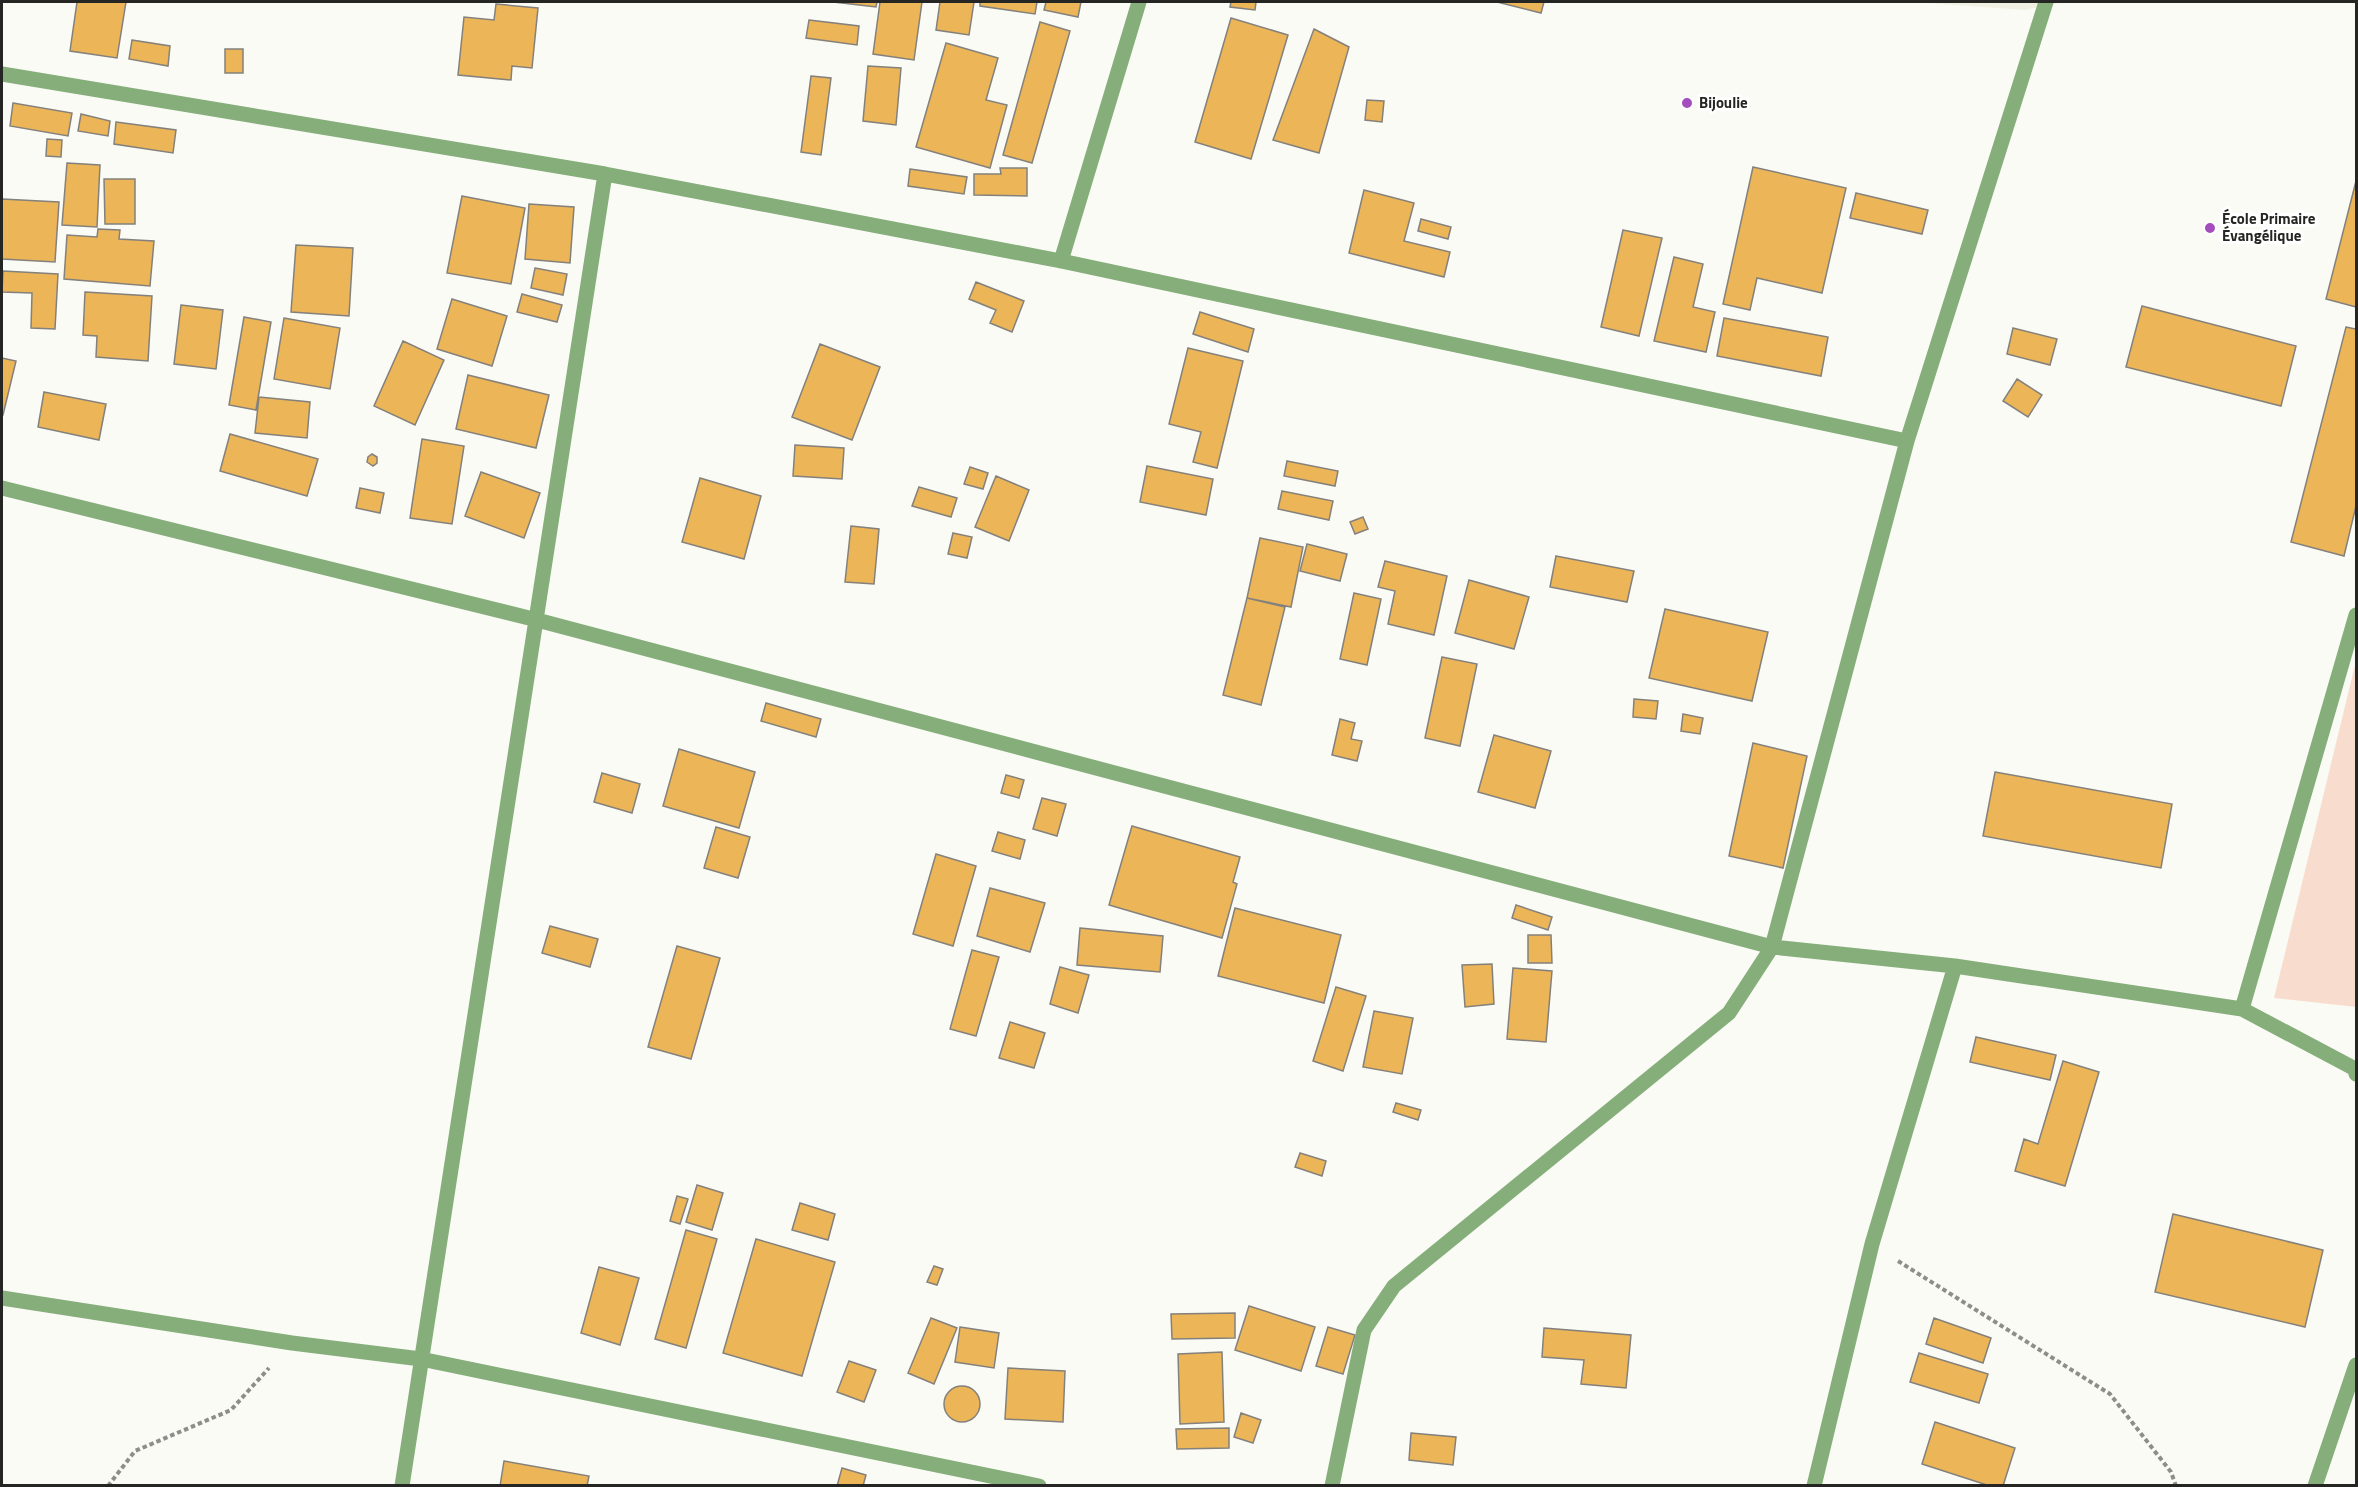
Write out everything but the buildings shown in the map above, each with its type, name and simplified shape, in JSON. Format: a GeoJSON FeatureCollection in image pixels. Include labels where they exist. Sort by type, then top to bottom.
{"type":"FeatureCollection","features":[{"type":"Feature","properties":{"kind":"street"},"geometry":{"type":"LineString","coordinates":[[1061,261],[1139,2]]}},
{"type":"Feature","properties":{"kind":"street"},"geometry":{"type":"LineString","coordinates":[[1332,1485],[1364,1330],[1394,1286],[1729,1013],[1773,947],[1907,441],[2046,2]]}},
{"type":"Feature","properties":{"kind":"street"},"geometry":{"type":"LineString","coordinates":[[2,74],[605,174],[1061,261],[1907,441]]}},
{"type":"Feature","properties":{"kind":"street"},"geometry":{"type":"LineString","coordinates":[[402,1485],[605,174]]}},
{"type":"Feature","properties":{"kind":"street"},"geometry":{"type":"LineString","coordinates":[[2,488],[537,620],[1773,947],[1955,966],[2242,1009],[2355,1069],[2356,1074]]}},
{"type":"Feature","properties":{"kind":"street"},"geometry":{"type":"LineString","coordinates":[[2242,1009],[2356,615]]}},
{"type":"Feature","properties":{"kind":"street"},"geometry":{"type":"LineString","coordinates":[[1814,1485],[1872,1244],[1955,966]]}},
{"type":"Feature","properties":{"kind":"street"},"geometry":{"type":"LineString","coordinates":[[2,1298],[292,1343],[421,1359],[1017,1484],[1039,1485]]}},
{"type":"Feature","properties":{"kind":"street"},"geometry":{"type":"LineString","coordinates":[[2314,1485],[2356,1365]]}},
{"type":"Feature","properties":{"kind":"path"},"geometry":{"type":"LineString","coordinates":[[1872,1244],[2110,1394],[2171,1472],[2176,1485]]}},
{"type":"Feature","properties":{"kind":"path"},"geometry":{"type":"LineString","coordinates":[[108,1485],[135,1451],[231,1410],[292,1343]]}},
{"type":"Feature","properties":{"kind":"shaded area"},"geometry":{"type":"Polygon","coordinates":[[[1913,2],[2063,2],[2025,10],[1913,2]]]}},
{"type":"Feature","properties":{"kind":"shaded area"},"geometry":{"type":"Polygon","coordinates":[[[2356,661],[2356,1007],[2274,998],[2356,661]]]}},
{"type":"Feature","properties":{"kind":"place","name":"Bijoulie"},"geometry":{"type":"Point","coordinates":[1687,103]}},
{"type":"Feature","properties":{"kind":"place","name":"École Primaire Évangélique"},"geometry":{"type":"Point","coordinates":[2210,228]}}]}
